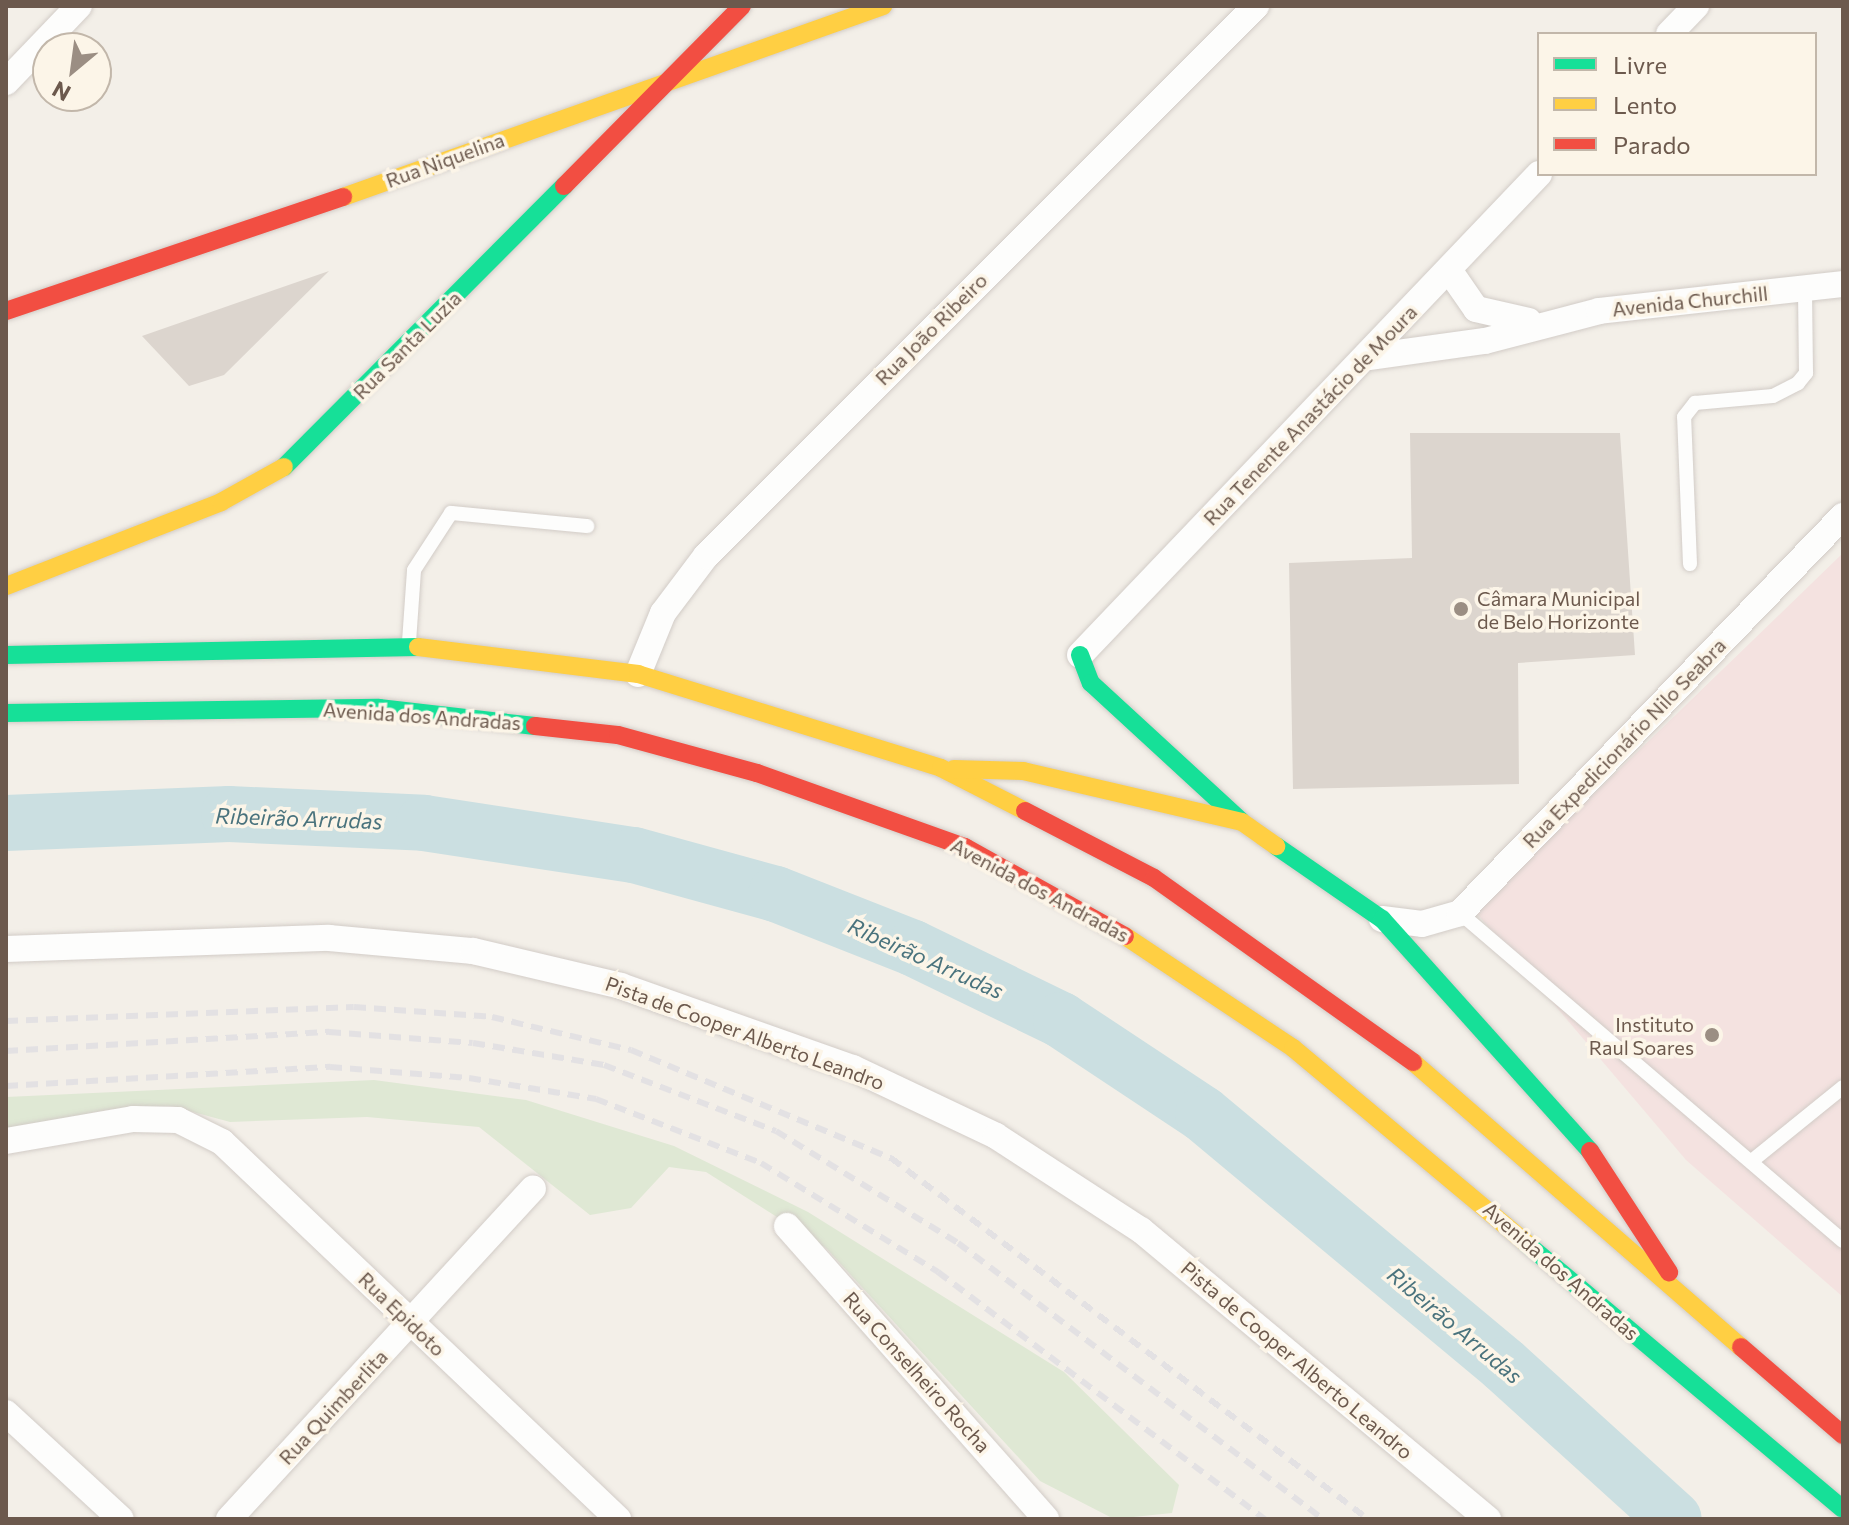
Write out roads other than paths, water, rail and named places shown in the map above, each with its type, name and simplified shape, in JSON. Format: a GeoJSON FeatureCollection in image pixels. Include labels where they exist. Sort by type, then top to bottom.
{"type":"FeatureCollection","features":[{"type":"Feature","properties":{"kind":"main road","name":"Rua Santa Luzia"},"geometry":{"type":"LineString","coordinates":[[6,586],[221,502],[291,463],[742,6]]}},
{"type":"Feature","properties":{"kind":"main road","name":"Rua Niquelina"},"geometry":{"type":"LineString","coordinates":[[6,311],[231,239],[675,74],[883,6]]}},
{"type":"Feature","properties":{"kind":"main road"},"geometry":{"type":"LineString","coordinates":[[809,14],[846,18]]}},
{"type":"Feature","properties":{"kind":"main road"},"geometry":{"type":"LineString","coordinates":[[6,655],[409,646],[638,674],[941,768],[1154,878],[1377,1031],[1843,1435]]}},
{"type":"Feature","properties":{"kind":"main road"},"geometry":{"type":"LineString","coordinates":[[1080,655],[1091,683],[1242,822],[1382,919],[1531,1079],[1614,1180],[1686,1301]]}},
{"type":"Feature","properties":{"kind":"main road","name":"Avenida dos Andradas"},"geometry":{"type":"LineString","coordinates":[[6,713],[379,708],[618,735],[757,773],[965,847],[1183,968],[1293,1048],[1843,1509]]}},
{"type":"Feature","properties":{"kind":"main road"},"geometry":{"type":"LineString","coordinates":[[941,768],[1023,771],[1242,822]]}},
{"type":"Feature","properties":{"kind":"street"},"geometry":{"type":"LineString","coordinates":[[6,82],[79,6]]}},
{"type":"Feature","properties":{"kind":"street","name":"Rua João Ribeiro"},"geometry":{"type":"LineString","coordinates":[[638,674],[663,613],[706,556],[1256,6]]}},
{"type":"Feature","properties":{"kind":"street"},"geometry":{"type":"LineString","coordinates":[[1671,32],[1696,6]]}},
{"type":"Feature","properties":{"kind":"street","name":"Rua Tenente Anastácio de Moura"},"geometry":{"type":"LineString","coordinates":[[1080,655],[1369,357],[1537,176]]}},
{"type":"Feature","properties":{"kind":"street","name":"Avenida Churchill"},"geometry":{"type":"LineString","coordinates":[[1449,270],[1476,309],[1537,322]]}},
{"type":"Feature","properties":{"kind":"street","name":"Avenida Churchill"},"geometry":{"type":"LineString","coordinates":[[1369,357],[1485,341],[1537,322],[1843,284]]}},
{"type":"Feature","properties":{"kind":"street","name":"Rua Expedicionário Nilo Seabra"},"geometry":{"type":"LineString","coordinates":[[1460,913],[1843,516]]}},
{"type":"Feature","properties":{"kind":"street"},"geometry":{"type":"LineString","coordinates":[[1382,919],[1422,924],[1460,913]]}},
{"type":"Feature","properties":{"kind":"street","name":"Pista de Cooper Alberto Leandro"},"geometry":{"type":"LineString","coordinates":[[6,949],[329,938],[473,951],[621,986],[853,1068],[996,1136],[1141,1230],[1488,1519]]}},
{"type":"Feature","properties":{"kind":"street","name":"Rua Epidoto"},"geometry":{"type":"LineString","coordinates":[[6,1141],[133,1119],[178,1120],[222,1142],[618,1519]]}},
{"type":"Feature","properties":{"kind":"street","name":"Rua Quimberlita"},"geometry":{"type":"LineString","coordinates":[[229,1519],[533,1188]]}},
{"type":"Feature","properties":{"kind":"street","name":"Rua Conselheiro Rocha"},"geometry":{"type":"LineString","coordinates":[[787,1226],[1046,1519]]}},
{"type":"Feature","properties":{"kind":"street"},"geometry":{"type":"LineString","coordinates":[[6,1413],[121,1519]]}},
{"type":"Feature","properties":{"kind":"lane"},"geometry":{"type":"LineString","coordinates":[[1690,564],[1684,417],[1695,403],[1773,396],[1798,383],[1806,373],[1805,288]]}},
{"type":"Feature","properties":{"kind":"lane"},"geometry":{"type":"LineString","coordinates":[[409,646],[414,570],[451,513],[587,526]]}},
{"type":"Feature","properties":{"kind":"lane"},"geometry":{"type":"LineString","coordinates":[[1460,913],[1753,1160],[1843,1241]]}},
{"type":"Feature","properties":{"kind":"lane"},"geometry":{"type":"LineString","coordinates":[[1753,1160],[1843,1087]]}},
{"type":"Feature","properties":{"kind":"waterway","name":"Ribeirão Arrudas"},"geometry":{"type":"LineString","coordinates":[[6,823],[229,814],[424,823],[634,855],[776,894],[913,948],[1061,1020],[1203,1114],[1504,1365],[1674,1519]]}},
{"type":"Feature","properties":{"kind":"railway"},"geometry":{"type":"LineString","coordinates":[[6,1021],[354,1007],[492,1017],[631,1050],[891,1158],[1368,1519]]}},
{"type":"Feature","properties":{"kind":"railway"},"geometry":{"type":"LineString","coordinates":[[6,1051],[329,1032],[473,1043],[604,1065],[776,1131],[958,1243],[1323,1519]]}},
{"type":"Feature","properties":{"kind":"railway"},"geometry":{"type":"LineString","coordinates":[[6,1086],[330,1067],[469,1078],[596,1099],[761,1163],[938,1272],[1265,1519]]}},
{"type":"Feature","properties":{"kind":"place","name":"Câmara Municipal de Belo Horizonte"},"geometry":{"type":"Point","coordinates":[1461,609]}},
{"type":"Feature","properties":{"kind":"place","name":"Instituto Raul Soares"},"geometry":{"type":"Point","coordinates":[1712,1035]}}]}
